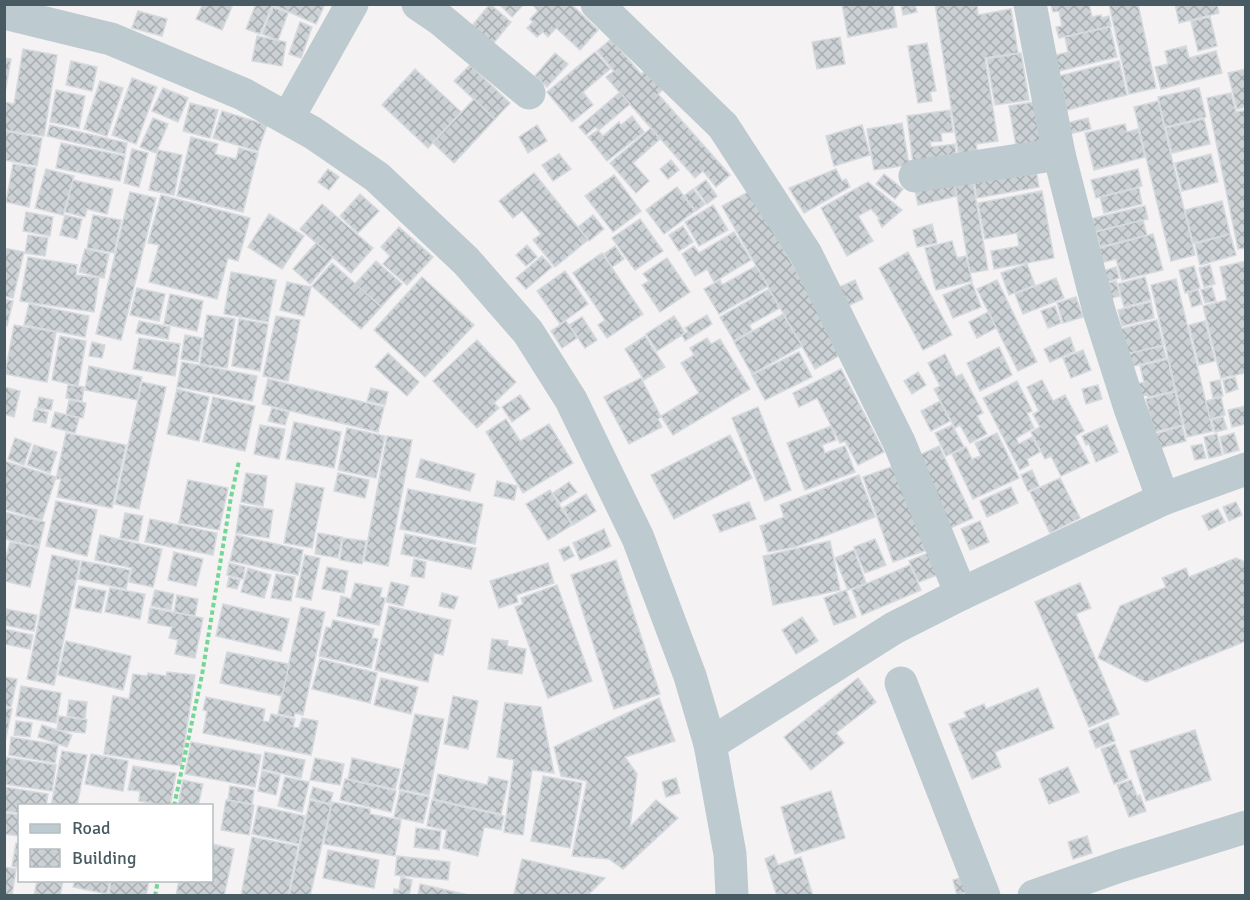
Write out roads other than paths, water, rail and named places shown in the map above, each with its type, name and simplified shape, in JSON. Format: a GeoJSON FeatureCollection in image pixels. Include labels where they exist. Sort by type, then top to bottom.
{"type":"FeatureCollection","features":[{"type":"Feature","properties":{"kind":"street"},"geometry":{"type":"LineString","coordinates":[[288,118],[352,4]]}},
{"type":"Feature","properties":{"kind":"street"},"geometry":{"type":"LineString","coordinates":[[418,4],[440,19],[530,93]]}},
{"type":"Feature","properties":{"kind":"street"},"geometry":{"type":"LineString","coordinates":[[597,4],[723,126],[807,254],[899,442],[962,594]]}},
{"type":"Feature","properties":{"kind":"street"},"geometry":{"type":"LineString","coordinates":[[1030,4],[1059,154],[1099,311],[1130,408],[1163,499]]}},
{"type":"Feature","properties":{"kind":"street"},"geometry":{"type":"LineString","coordinates":[[4,13],[111,39],[243,94],[313,133],[377,177],[466,261],[528,332],[571,400],[638,538],[690,676],[710,744],[730,854],[732,896]]}},
{"type":"Feature","properties":{"kind":"street"},"geometry":{"type":"LineString","coordinates":[[915,176],[1059,154]]}},
{"type":"Feature","properties":{"kind":"street"},"geometry":{"type":"LineString","coordinates":[[710,744],[894,628],[1163,499],[1245,469]]}},
{"type":"Feature","properties":{"kind":"street"},"geometry":{"type":"LineString","coordinates":[[901,683],[984,896]]}},
{"type":"Feature","properties":{"kind":"street"},"geometry":{"type":"LineString","coordinates":[[1034,896],[1245,827]]}}]}
